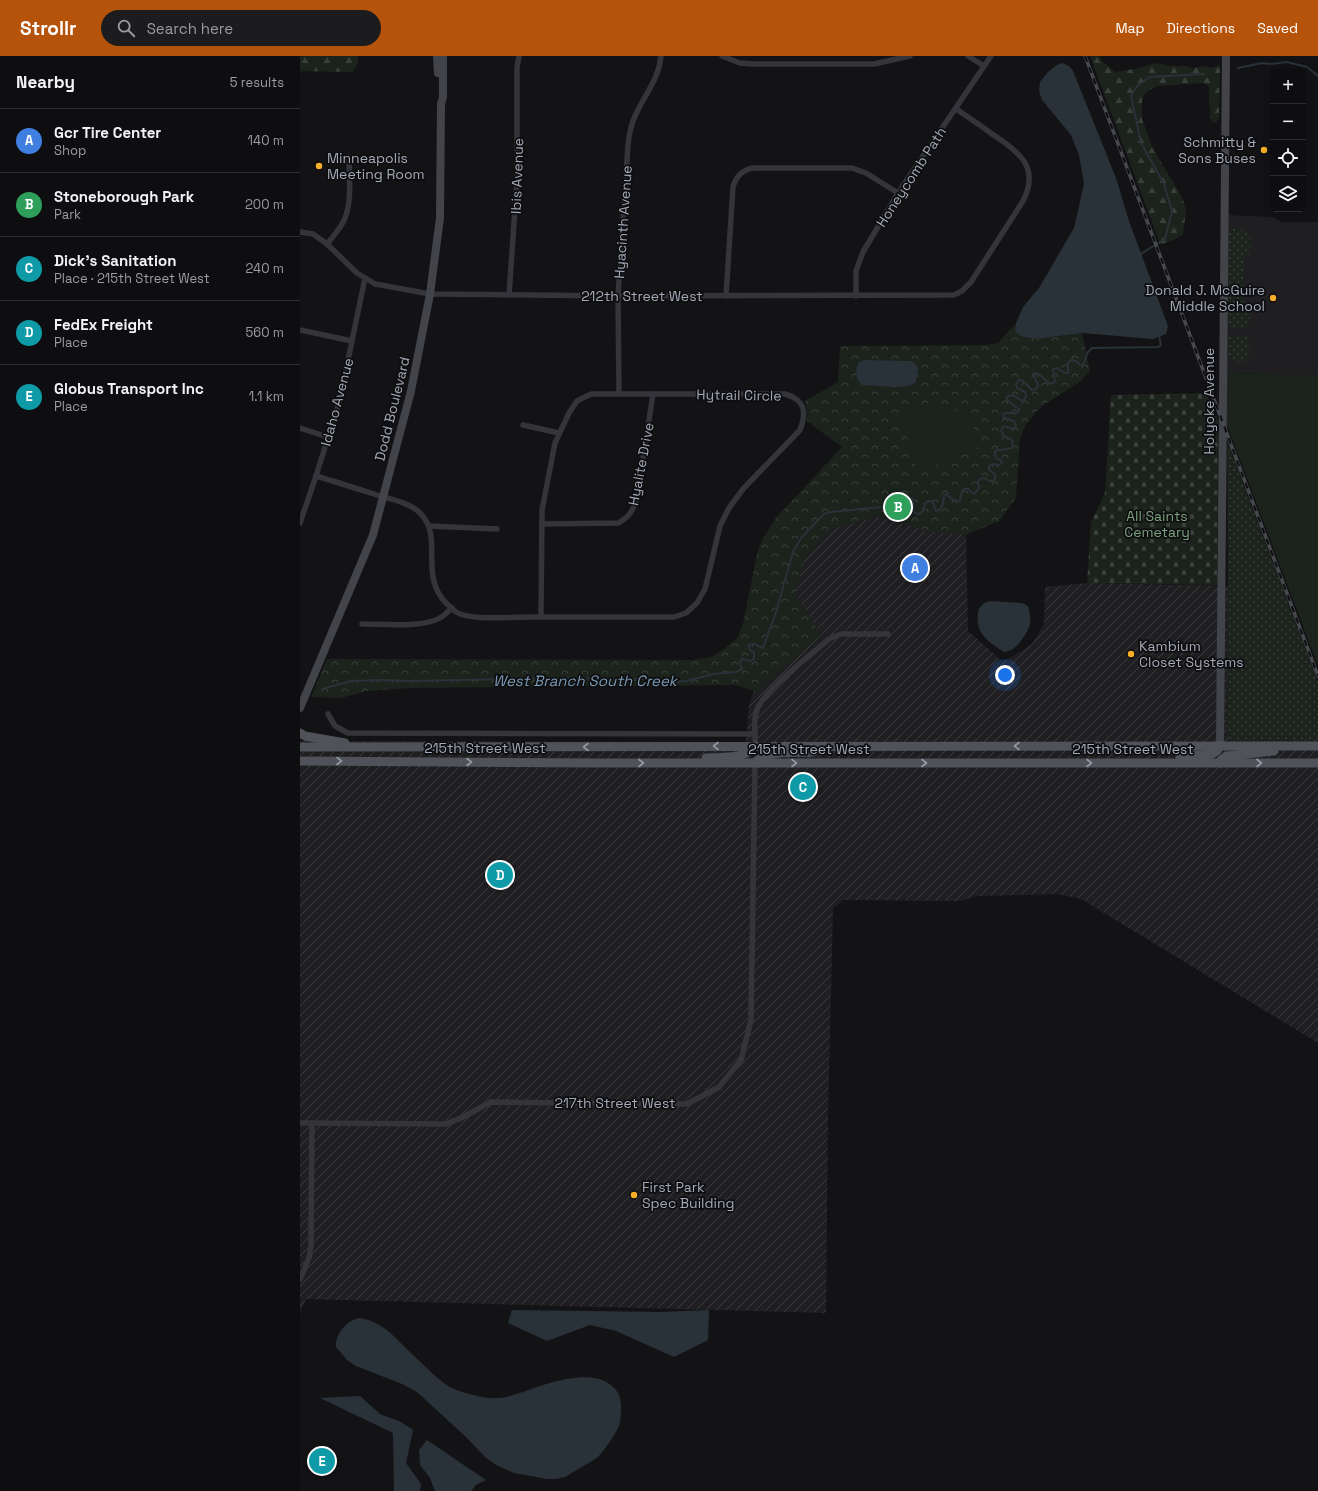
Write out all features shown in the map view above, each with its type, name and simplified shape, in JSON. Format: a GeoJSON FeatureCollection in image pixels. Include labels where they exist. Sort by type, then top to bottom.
{"type":"FeatureCollection","features":[{"type":"Feature","properties":{"kind":"main road","name":"Dodd Boulevard"},"geometry":{"type":"LineString","coordinates":[[437,56],[439,98],[441,101]]}},
{"type":"Feature","properties":{"kind":"main road","name":"Dodd Boulevard"},"geometry":{"type":"LineString","coordinates":[[300,708],[373,535],[410,397],[430,294],[440,218],[443,56]]}},
{"type":"Feature","properties":{"kind":"main road","name":"Holyoke Avenue"},"geometry":{"type":"LineString","coordinates":[[1220,745],[1226,56]]}},
{"type":"Feature","properties":{"kind":"main road"},"geometry":{"type":"LineString","coordinates":[[300,733],[305,736],[388,748]]}},
{"type":"Feature","properties":{"kind":"main road"},"geometry":{"type":"LineString","coordinates":[[1125,763],[1150,758],[1187,757],[1212,754],[1217,751],[1220,745]]}},
{"type":"Feature","properties":{"kind":"main road"},"geometry":{"type":"LineString","coordinates":[[666,763],[691,758],[743,755],[755,746]]}},
{"type":"Feature","properties":{"kind":"main road"},"geometry":{"type":"LineString","coordinates":[[755,763],[760,757],[771,754],[814,752],[842,746]]}},
{"type":"Feature","properties":{"kind":"main road"},"geometry":{"type":"LineString","coordinates":[[1220,763],[1221,760],[1227,756],[1300,746]]}},
{"type":"Feature","properties":{"kind":"main road","name":"215th Street West"},"geometry":{"type":"LineString","coordinates":[[300,747],[1318,746]]}},
{"type":"Feature","properties":{"kind":"main road","name":"215th Street West"},"geometry":{"type":"LineString","coordinates":[[300,761],[666,763],[1318,763]]}},
{"type":"Feature","properties":{"kind":"street","name":"Ibis Avenue"},"geometry":{"type":"LineString","coordinates":[[509,295],[517,180],[517,68],[519,56]]}},
{"type":"Feature","properties":{"kind":"street","name":"Hyacinth Avenue"},"geometry":{"type":"LineString","coordinates":[[618,394],[618,296],[630,134],[636,114],[657,76],[661,56]]}},
{"type":"Feature","properties":{"kind":"street"},"geometry":{"type":"LineString","coordinates":[[722,56],[740,63],[753,64],[874,64],[910,56]]}},
{"type":"Feature","properties":{"kind":"street"},"geometry":{"type":"LineString","coordinates":[[968,56],[984,66]]}},
{"type":"Feature","properties":{"kind":"street","name":"Honeycomb Path"},"geometry":{"type":"LineString","coordinates":[[856,296],[856,271],[859,258],[898,193],[991,56]]}},
{"type":"Feature","properties":{"kind":"street","name":"212th Street West"},"geometry":{"type":"LineString","coordinates":[[300,232],[313,234],[328,244],[357,273],[375,284],[430,294],[618,296],[954,295],[962,291],[968,285],[986,258],[1026,194],[1029,179],[1023,158],[1018,152],[956,109]]}},
{"type":"Feature","properties":{"kind":"street"},"geometry":{"type":"LineString","coordinates":[[328,244],[343,223],[347,212],[349,197],[349,157]]}},
{"type":"Feature","properties":{"kind":"street"},"geometry":{"type":"LineString","coordinates":[[726,296],[733,187],[741,172],[753,168],[852,168],[866,173],[898,193]]}},
{"type":"Feature","properties":{"kind":"street","name":"Idaho Avenue"},"geometry":{"type":"LineString","coordinates":[[300,523],[340,399],[365,278]]}},
{"type":"Feature","properties":{"kind":"street"},"geometry":{"type":"LineString","coordinates":[[300,330],[352,341]]}},
{"type":"Feature","properties":{"kind":"street","name":"Hytrail Circle"},"geometry":{"type":"LineString","coordinates":[[429,526],[431,534],[432,572],[434,583],[438,592],[457,612],[474,617],[541,617],[674,617],[686,612],[697,603],[705,589],[720,526],[729,508],[743,489],[800,430],[804,419],[803,408],[796,398],[785,394],[591,394],[577,401],[569,413],[555,443],[543,502],[541,617]]}},
{"type":"Feature","properties":{"kind":"street","name":"Hyalite Drive"},"geometry":{"type":"LineString","coordinates":[[542,524],[618,523],[626,519],[633,510],[637,498],[653,394]]}},
{"type":"Feature","properties":{"kind":"street"},"geometry":{"type":"LineString","coordinates":[[523,425],[560,433]]}},
{"type":"Feature","properties":{"kind":"street"},"geometry":{"type":"LineString","coordinates":[[300,428],[328,437]]}},
{"type":"Feature","properties":{"kind":"street"},"geometry":{"type":"LineString","coordinates":[[316,476],[411,507],[420,513],[429,526],[498,529]]}},
{"type":"Feature","properties":{"kind":"street"},"geometry":{"type":"LineString","coordinates":[[362,624],[429,622],[440,618],[452,608]]}},
{"type":"Feature","properties":{"kind":"street"},"geometry":{"type":"LineString","coordinates":[[755,746],[755,714],[759,703],[768,692],[829,639],[841,634],[888,634]]}},
{"type":"Feature","properties":{"kind":"street","name":"215th Street West"},"geometry":{"type":"LineString","coordinates":[[328,714],[335,726],[348,733],[755,734]]}},
{"type":"Feature","properties":{"kind":"street","name":"217th Street West"},"geometry":{"type":"LineString","coordinates":[[300,1123],[446,1124],[491,1102],[687,1104],[719,1087],[741,1060],[751,1020],[755,763]]}},
{"type":"Feature","properties":{"kind":"street"},"geometry":{"type":"LineString","coordinates":[[300,1279],[309,1258],[311,1246],[312,1123]]}},
{"type":"Feature","properties":{"kind":"shaded area"},"geometry":{"type":"Polygon","coordinates":[[[1063,63],[1069,66],[1073,71],[1116,178],[1129,221],[1168,326],[1166,334],[1153,339],[1082,333],[1037,339],[1021,336],[1015,332],[1016,323],[1023,307],[1039,288],[1074,228],[1084,184],[1079,155],[1071,135],[1042,100],[1039,91],[1040,82],[1048,72],[1057,65],[1063,63]]]}},
{"type":"Feature","properties":{"kind":"shaded area","name":"Donald J. McGuire Middle School"},"geometry":{"type":"Polygon","coordinates":[[[1228,215],[1273,217],[1282,222],[1318,222],[1318,375],[1227,373],[1228,215]]]}},
{"type":"Feature","properties":{"kind":"shaded area"},"geometry":{"type":"Polygon","coordinates":[[[865,360],[910,361],[915,363],[918,368],[916,382],[911,385],[898,387],[862,385],[858,380],[856,371],[859,362],[865,360]]]}},
{"type":"Feature","properties":{"kind":"shaded area"},"geometry":{"type":"Polygon","coordinates":[[[877,516],[928,531],[966,535],[968,631],[1003,662],[1032,644],[1044,624],[1045,587],[1087,583],[1228,586],[1226,730],[1229,738],[1234,741],[1318,740],[1318,1043],[1081,899],[1057,894],[978,896],[959,901],[843,900],[833,908],[828,1116],[826,1313],[306,1299],[300,1313],[300,741],[746,742],[749,704],[754,691],[758,690],[821,635],[794,593],[806,556],[831,529],[877,516]]]}},
{"type":"Feature","properties":{"kind":"shaded area"},"geometry":{"type":"Polygon","coordinates":[[[990,601],[1022,603],[1028,606],[1030,625],[1018,644],[1009,651],[1004,652],[988,641],[984,637],[979,627],[979,608],[983,604],[990,601]]]}},
{"type":"Feature","properties":{"kind":"shaded area"},"geometry":{"type":"Polygon","coordinates":[[[512,1310],[661,1312],[709,1310],[708,1340],[674,1357],[616,1331],[590,1325],[547,1341],[508,1323],[512,1310]]]}},
{"type":"Feature","properties":{"kind":"shaded area"},"geometry":{"type":"Polygon","coordinates":[[[359,1318],[382,1326],[433,1374],[447,1385],[475,1396],[502,1398],[566,1379],[589,1377],[599,1379],[611,1385],[619,1395],[621,1419],[619,1426],[609,1443],[597,1458],[565,1477],[547,1479],[514,1473],[496,1465],[485,1457],[466,1437],[417,1392],[402,1384],[356,1366],[347,1360],[336,1347],[337,1337],[346,1325],[359,1318]]]}},
{"type":"Feature","properties":{"kind":"shaded area"},"geometry":{"type":"Polygon","coordinates":[[[360,1396],[380,1414],[401,1422],[413,1430],[406,1463],[421,1484],[420,1491],[394,1491],[393,1433],[320,1398],[360,1396]]]}},
{"type":"Feature","properties":{"kind":"shaded area"},"geometry":{"type":"Polygon","coordinates":[[[427,1440],[486,1480],[476,1485],[471,1491],[435,1491],[430,1478],[420,1465],[419,1450],[427,1440]]]}},
{"type":"Feature","properties":{"kind":"green space"},"geometry":{"type":"Polygon","coordinates":[[[300,56],[358,56],[358,63],[353,72],[302,71],[300,73],[300,56]]]}},
{"type":"Feature","properties":{"kind":"green space"},"geometry":{"type":"Polygon","coordinates":[[[1090,56],[1100,56],[1102,61],[1115,72],[1135,69],[1157,63],[1169,66],[1185,66],[1193,68],[1205,66],[1212,68],[1220,65],[1219,119],[1215,123],[1210,119],[1209,87],[1204,83],[1157,86],[1146,92],[1142,100],[1142,119],[1153,149],[1182,197],[1186,210],[1183,234],[1161,245],[1159,241],[1090,56]]]}},
{"type":"Feature","properties":{"kind":"green space"},"geometry":{"type":"Polygon","coordinates":[[[1232,229],[1244,230],[1250,238],[1250,255],[1245,255],[1244,309],[1250,309],[1250,321],[1245,328],[1242,329],[1236,328],[1228,322],[1229,232],[1232,229]]]}},
{"type":"Feature","properties":{"kind":"green space"},"geometry":{"type":"Polygon","coordinates":[[[1016,323],[1015,332],[1037,339],[1082,333],[1090,371],[1080,382],[1042,406],[1026,424],[1020,439],[1016,498],[999,521],[966,535],[928,531],[877,516],[831,529],[806,556],[794,593],[821,635],[758,690],[754,691],[736,685],[410,688],[366,691],[341,698],[311,697],[327,659],[692,660],[711,657],[723,650],[737,638],[743,624],[757,554],[762,540],[775,519],[842,447],[807,421],[805,401],[838,382],[840,346],[988,345],[998,343],[1016,323]]]}},
{"type":"Feature","properties":{"kind":"green space"},"geometry":{"type":"Polygon","coordinates":[[[1228,337],[1249,337],[1250,357],[1246,362],[1235,361],[1230,356],[1228,352],[1228,337]]]}},
{"type":"Feature","properties":{"kind":"green space"},"geometry":{"type":"Polygon","coordinates":[[[1227,373],[1318,375],[1318,666],[1227,425],[1227,373]]]}},
{"type":"Feature","properties":{"kind":"green space","name":"All Saints Cemetary"},"geometry":{"type":"Polygon","coordinates":[[[1206,393],[1218,420],[1217,585],[1087,583],[1091,522],[1105,493],[1111,395],[1206,393]]]}},
{"type":"Feature","properties":{"kind":"green space"},"geometry":{"type":"Polygon","coordinates":[[[929,403],[949,407],[963,415],[973,427],[982,445],[924,470],[917,468],[898,408],[929,403]]]}},
{"type":"Feature","properties":{"kind":"green space"},"geometry":{"type":"Polygon","coordinates":[[[1227,441],[1318,682],[1318,740],[1234,741],[1229,738],[1226,730],[1228,586],[1227,441]]]}},
{"type":"Feature","properties":{"kind":"waterway","name":"West Branch South Creek"},"geometry":{"type":"LineString","coordinates":[[1238,68],[1262,63],[1269,64],[1287,62],[1307,67],[1318,76]]}},
{"type":"Feature","properties":{"kind":"waterway","name":"West Branch South Creek"},"geometry":{"type":"LineString","coordinates":[[1141,255],[1165,239],[1172,211],[1164,184],[1141,143],[1131,96],[1137,86],[1150,77],[1204,74]]}},
{"type":"Feature","properties":{"kind":"waterway","name":"West Branch South Creek"},"geometry":{"type":"LineString","coordinates":[[322,689],[351,681],[379,680],[410,681],[554,678],[642,679],[665,682],[686,681],[714,674],[736,672],[742,669],[740,662],[742,659],[750,661],[754,659],[754,653],[750,650],[748,645],[754,644],[763,648],[776,612],[793,552],[801,538],[824,514],[903,505],[906,500],[912,498],[914,502],[913,510],[915,513],[919,514],[923,511],[925,503],[929,501],[933,502],[936,511],[940,510],[946,494],[956,502],[960,501],[962,491],[964,489],[968,489],[974,494],[979,488],[978,482],[980,479],[984,478],[989,481],[993,481],[995,479],[995,474],[989,470],[989,466],[993,464],[999,465],[1002,463],[1001,460],[997,459],[995,451],[1013,447],[1012,440],[1003,435],[1001,430],[1004,426],[1014,429],[1016,426],[1014,421],[1004,418],[1003,415],[1005,413],[1016,413],[1019,411],[1019,409],[1008,401],[1006,397],[1013,395],[1022,401],[1026,397],[1025,392],[1017,388],[1016,384],[1019,380],[1022,380],[1032,390],[1036,389],[1038,385],[1033,374],[1035,373],[1040,375],[1050,384],[1055,382],[1053,369],[1057,368],[1065,373],[1068,373],[1068,363],[1071,360],[1083,365],[1088,352],[1092,348],[1158,347],[1161,345],[1159,336]]}},
{"type":"Feature","properties":{"kind":"railway"},"geometry":{"type":"LineString","coordinates":[[1085,56],[1318,676]]}},
{"type":"Feature","properties":{"kind":"place","name":"Schmitty & Sons Buses"},"geometry":{"type":"Point","coordinates":[1264,150]}},
{"type":"Feature","properties":{"kind":"place","name":"Minneapolis Meeting Room"},"geometry":{"type":"Point","coordinates":[319,166]}},
{"type":"Feature","properties":{"kind":"place","name":"Donald J. McGuire Middle School"},"geometry":{"type":"Point","coordinates":[1273,298]}},
{"type":"Feature","properties":{"kind":"place","name":"Stoneborough Park"},"geometry":{"type":"Point","coordinates":[898,507]}},
{"type":"Feature","properties":{"kind":"place","name":"Gcr Tire Center"},"geometry":{"type":"Point","coordinates":[915,568]}},
{"type":"Feature","properties":{"kind":"place","name":"Kambium Closet Systems"},"geometry":{"type":"Point","coordinates":[1131,654]}},
{"type":"Feature","properties":{"kind":"place","name":"Dick's Sanitation"},"geometry":{"type":"Point","coordinates":[803,787]}},
{"type":"Feature","properties":{"kind":"place","name":"FedEx Freight"},"geometry":{"type":"Point","coordinates":[500,875]}},
{"type":"Feature","properties":{"kind":"place","name":"First Park Spec Building"},"geometry":{"type":"Point","coordinates":[634,1195]}},
{"type":"Feature","properties":{"kind":"place","name":"Globus Transport Inc"},"geometry":{"type":"Point","coordinates":[322,1461]}}]}
